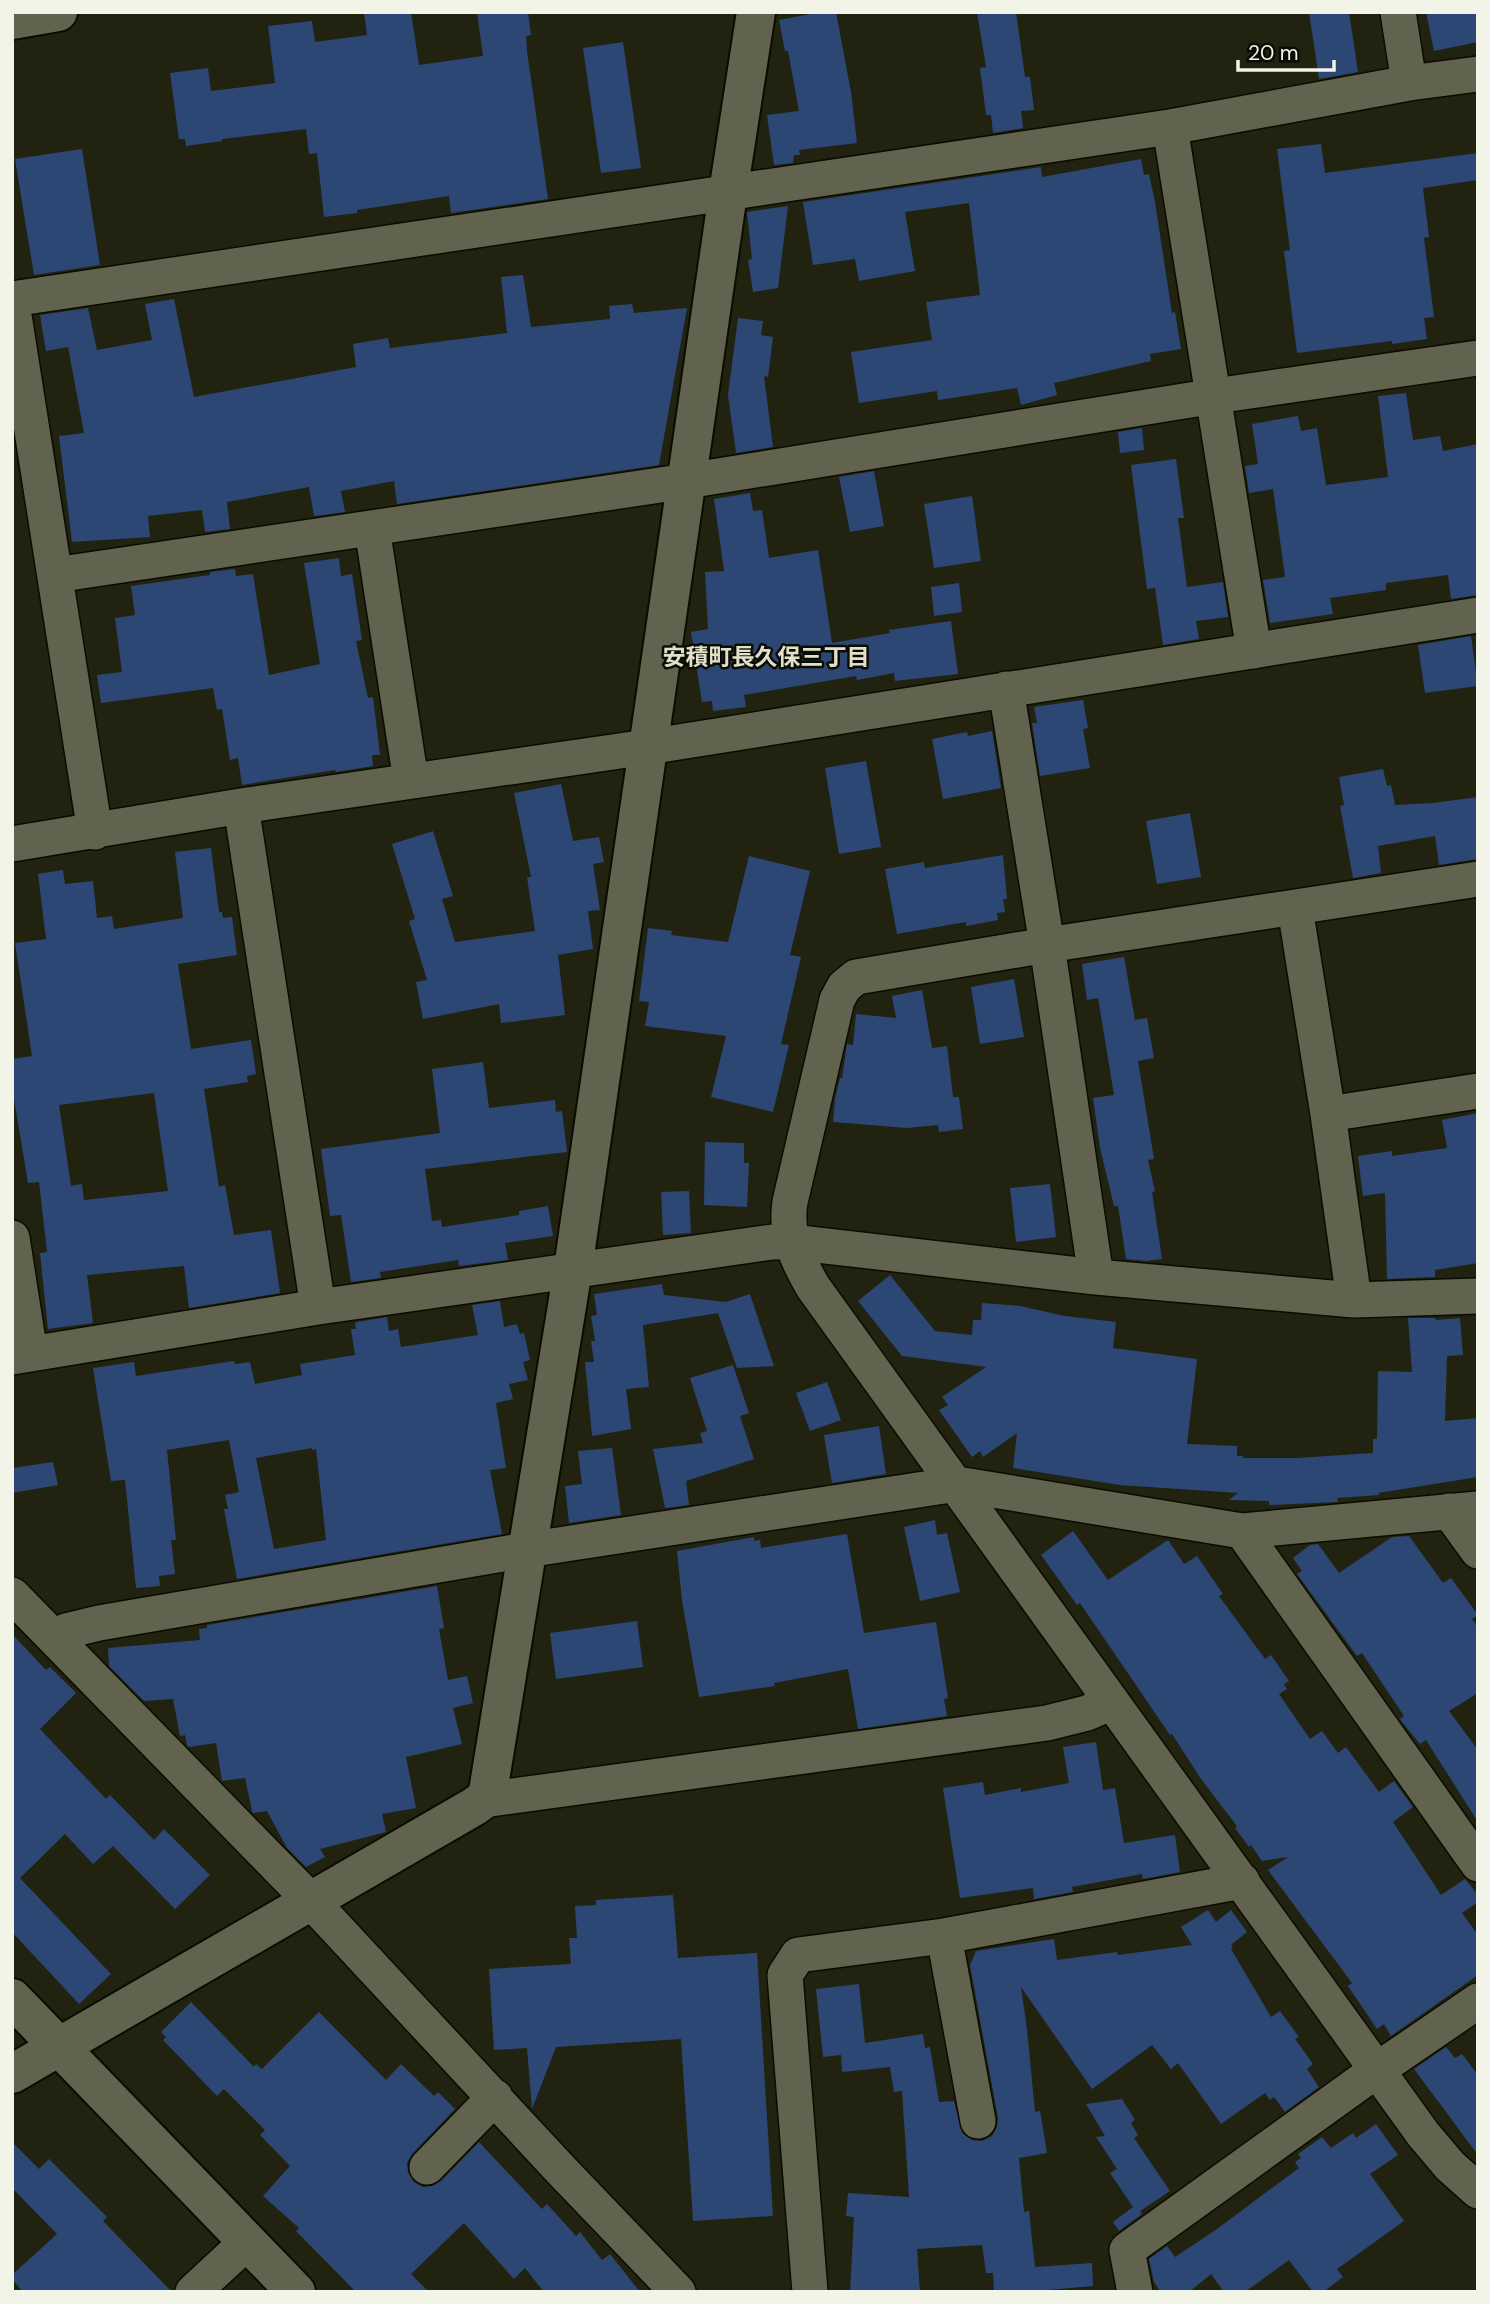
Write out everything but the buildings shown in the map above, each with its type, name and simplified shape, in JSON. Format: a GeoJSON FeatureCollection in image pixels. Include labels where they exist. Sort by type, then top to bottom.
{"type":"FeatureCollection","features":[{"type":"Feature","properties":{"kind":"street"},"geometry":{"type":"LineString","coordinates":[[12,20],[58,12]]}},
{"type":"Feature","properties":{"kind":"street"},"geometry":{"type":"LineString","coordinates":[[484,1800],[491,1777],[573,1269],[756,12]]}},
{"type":"Feature","properties":{"kind":"street"},"geometry":{"type":"LineString","coordinates":[[1398,12],[1409,83]]}},
{"type":"Feature","properties":{"kind":"street"},"geometry":{"type":"LineString","coordinates":[[94,832],[12,301],[1170,127],[1409,83],[1478,74]]}},
{"type":"Feature","properties":{"kind":"street"},"geometry":{"type":"LineString","coordinates":[[1170,127],[1254,651]]}},
{"type":"Feature","properties":{"kind":"street"},"geometry":{"type":"LineString","coordinates":[[55,575],[687,481],[1215,396],[1478,358]]}},
{"type":"Feature","properties":{"kind":"street"},"geometry":{"type":"LineString","coordinates":[[372,528],[411,781]]}},
{"type":"Feature","properties":{"kind":"street"},"geometry":{"type":"LineString","coordinates":[[12,845],[241,806],[647,747],[1478,615]]}},
{"type":"Feature","properties":{"kind":"street"},"geometry":{"type":"LineString","coordinates":[[1006,689],[1096,1277]]}},
{"type":"Feature","properties":{"kind":"street"},"geometry":{"type":"LineString","coordinates":[[241,806],[318,1307]]}},
{"type":"Feature","properties":{"kind":"street"},"geometry":{"type":"LineString","coordinates":[[1478,879],[862,976],[844,987],[836,1000],[790,1202],[788,1222],[796,1255],[813,1287],[1423,2134],[1450,2166],[1478,2190]]}},
{"type":"Feature","properties":{"kind":"street"},"geometry":{"type":"LineString","coordinates":[[1295,908],[1354,1300]]}},
{"type":"Feature","properties":{"kind":"street"},"geometry":{"type":"LineString","coordinates":[[1328,1114],[1478,1091]]}},
{"type":"Feature","properties":{"kind":"street"},"geometry":{"type":"LineString","coordinates":[[12,1238],[21,1356],[318,1307],[756,1243],[792,1242],[1096,1277],[1354,1300],[1478,1296]]}},
{"type":"Feature","properties":{"kind":"street"},"geometry":{"type":"LineString","coordinates":[[55,1638],[66,1631],[99,1623],[526,1550],[957,1484],[1242,1531],[1463,1510],[1478,1551]]}},
{"type":"Feature","properties":{"kind":"street"},"geometry":{"type":"LineString","coordinates":[[1242,1531],[1478,1864]]}},
{"type":"Feature","properties":{"kind":"street"},"geometry":{"type":"LineString","coordinates":[[12,1595],[311,1901],[678,2292]]}},
{"type":"Feature","properties":{"kind":"street"},"geometry":{"type":"LineString","coordinates":[[12,2074],[484,1800],[1047,1723],[1078,1716],[1112,1702]]}},
{"type":"Feature","properties":{"kind":"street"},"geometry":{"type":"LineString","coordinates":[[810,2292],[785,1975],[798,1955],[944,1936],[1242,1881]]}},
{"type":"Feature","properties":{"kind":"street"},"geometry":{"type":"LineString","coordinates":[[944,1936],[978,2121]]}},
{"type":"Feature","properties":{"kind":"street"},"geometry":{"type":"LineString","coordinates":[[12,1998],[296,2292]]}},
{"type":"Feature","properties":{"kind":"street"},"geometry":{"type":"LineString","coordinates":[[1135,2292],[1127,2250],[1377,2070],[1478,2001]]}},
{"type":"Feature","properties":{"kind":"street"},"geometry":{"type":"LineString","coordinates":[[427,2167],[495,2097]]}},
{"type":"Feature","properties":{"kind":"street"},"geometry":{"type":"LineString","coordinates":[[193,2292],[248,2241]]}},
{"type":"Feature","properties":{"kind":"district","name":"安積町長久保三丁目"},"geometry":{"type":"Point","coordinates":[766,657]}}]}
